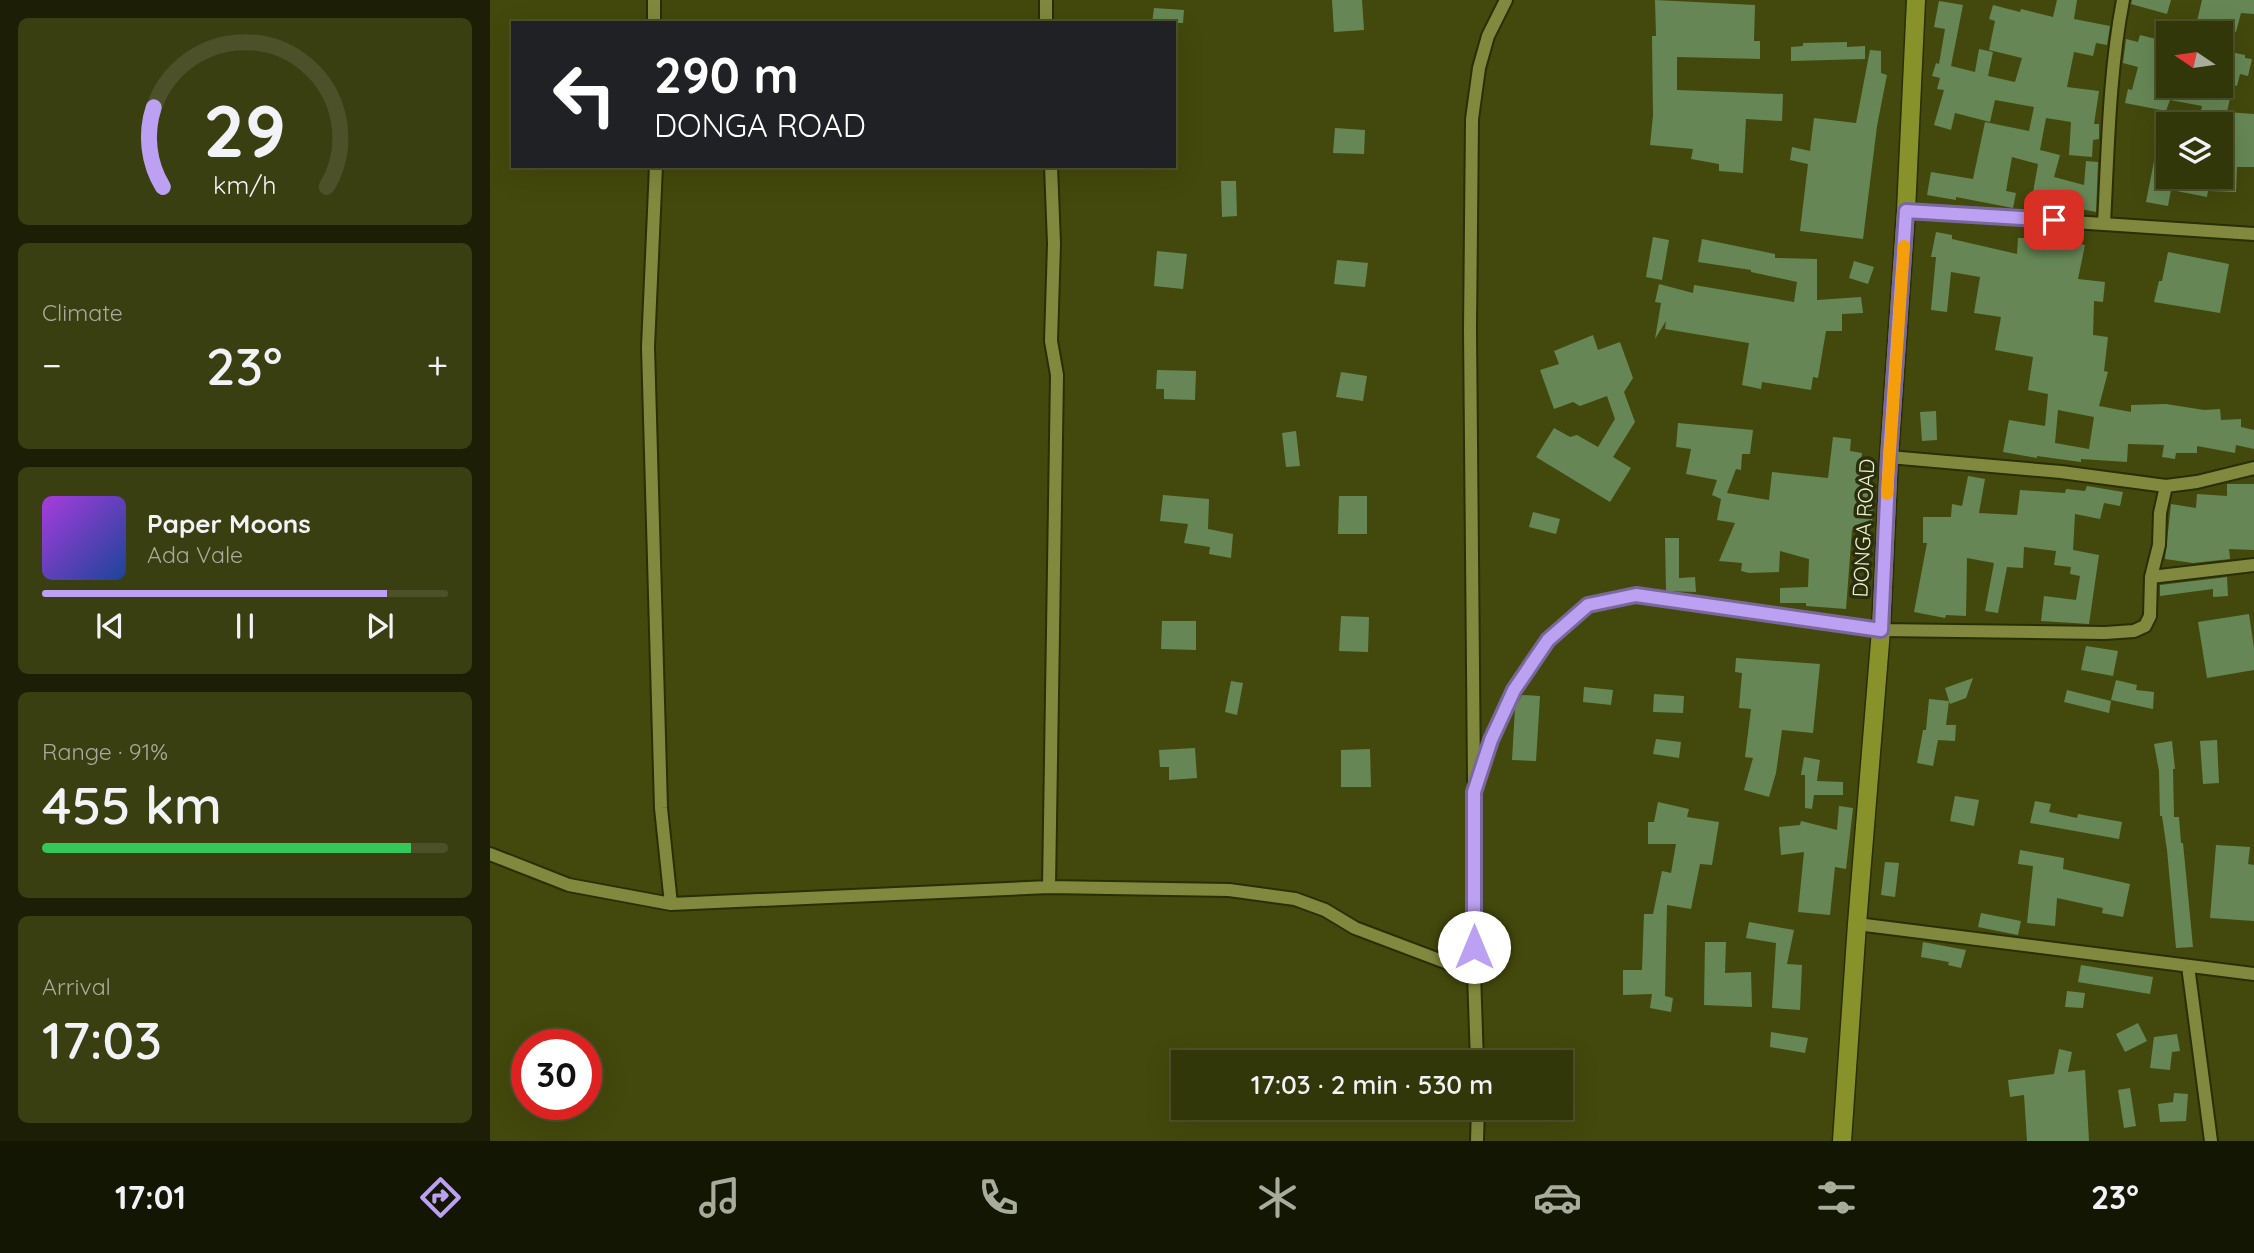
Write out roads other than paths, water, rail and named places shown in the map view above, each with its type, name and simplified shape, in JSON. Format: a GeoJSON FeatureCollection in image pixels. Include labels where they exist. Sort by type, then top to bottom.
{"type":"FeatureCollection","features":[{"type":"Feature","properties":{"kind":"street"},"geometry":{"type":"LineString","coordinates":[[654,0],[654,21]]}},
{"type":"Feature","properties":{"kind":"street"},"geometry":{"type":"LineString","coordinates":[[1045,0],[1046,21]]}},
{"type":"Feature","properties":{"kind":"street"},"geometry":{"type":"LineString","coordinates":[[1477,1050],[1469,330],[1472,119],[1479,68],[1488,36],[1506,0]]}},
{"type":"Feature","properties":{"kind":"street","name":"DONGA ROAD"},"geometry":{"type":"LineString","coordinates":[[1842,1141],[1881,630],[1916,0]]}},
{"type":"Feature","properties":{"kind":"street"},"geometry":{"type":"LineString","coordinates":[[2104,223],[2112,93],[2123,0]]}},
{"type":"Feature","properties":{"kind":"street"},"geometry":{"type":"LineString","coordinates":[[656,168],[648,347],[661,808],[671,904]]}},
{"type":"Feature","properties":{"kind":"street"},"geometry":{"type":"LineString","coordinates":[[1049,887],[1057,374],[1051,341],[1054,244],[1051,168]]}},
{"type":"Feature","properties":{"kind":"street"},"geometry":{"type":"LineString","coordinates":[[1906,211],[2254,234]]}},
{"type":"Feature","properties":{"kind":"street"},"geometry":{"type":"LineString","coordinates":[[1889,457],[2061,472],[2166,486],[2197,482],[2254,468]]}},
{"type":"Feature","properties":{"kind":"street"},"geometry":{"type":"LineString","coordinates":[[1474,792],[1491,740],[1514,690],[1548,640],[1588,605],[1636,595],[1881,630],[2105,633],[2134,631],[2145,626],[2150,616],[2151,577],[2159,545],[2166,486]]}},
{"type":"Feature","properties":{"kind":"street"},"geometry":{"type":"LineString","coordinates":[[2151,577],[2254,565]]}},
{"type":"Feature","properties":{"kind":"street"},"geometry":{"type":"LineString","coordinates":[[490,854],[569,885],[671,904],[1049,887],[1229,890],[1295,899],[1325,910],[1354,928],[1474,973]]}},
{"type":"Feature","properties":{"kind":"street"},"geometry":{"type":"LineString","coordinates":[[1857,923],[2254,974]]}},
{"type":"Feature","properties":{"kind":"street"},"geometry":{"type":"LineString","coordinates":[[2188,966],[2211,1141]]}},
{"type":"Feature","properties":{"kind":"street"},"geometry":{"type":"LineString","coordinates":[[1478,1120],[1478,1141]]}}]}
